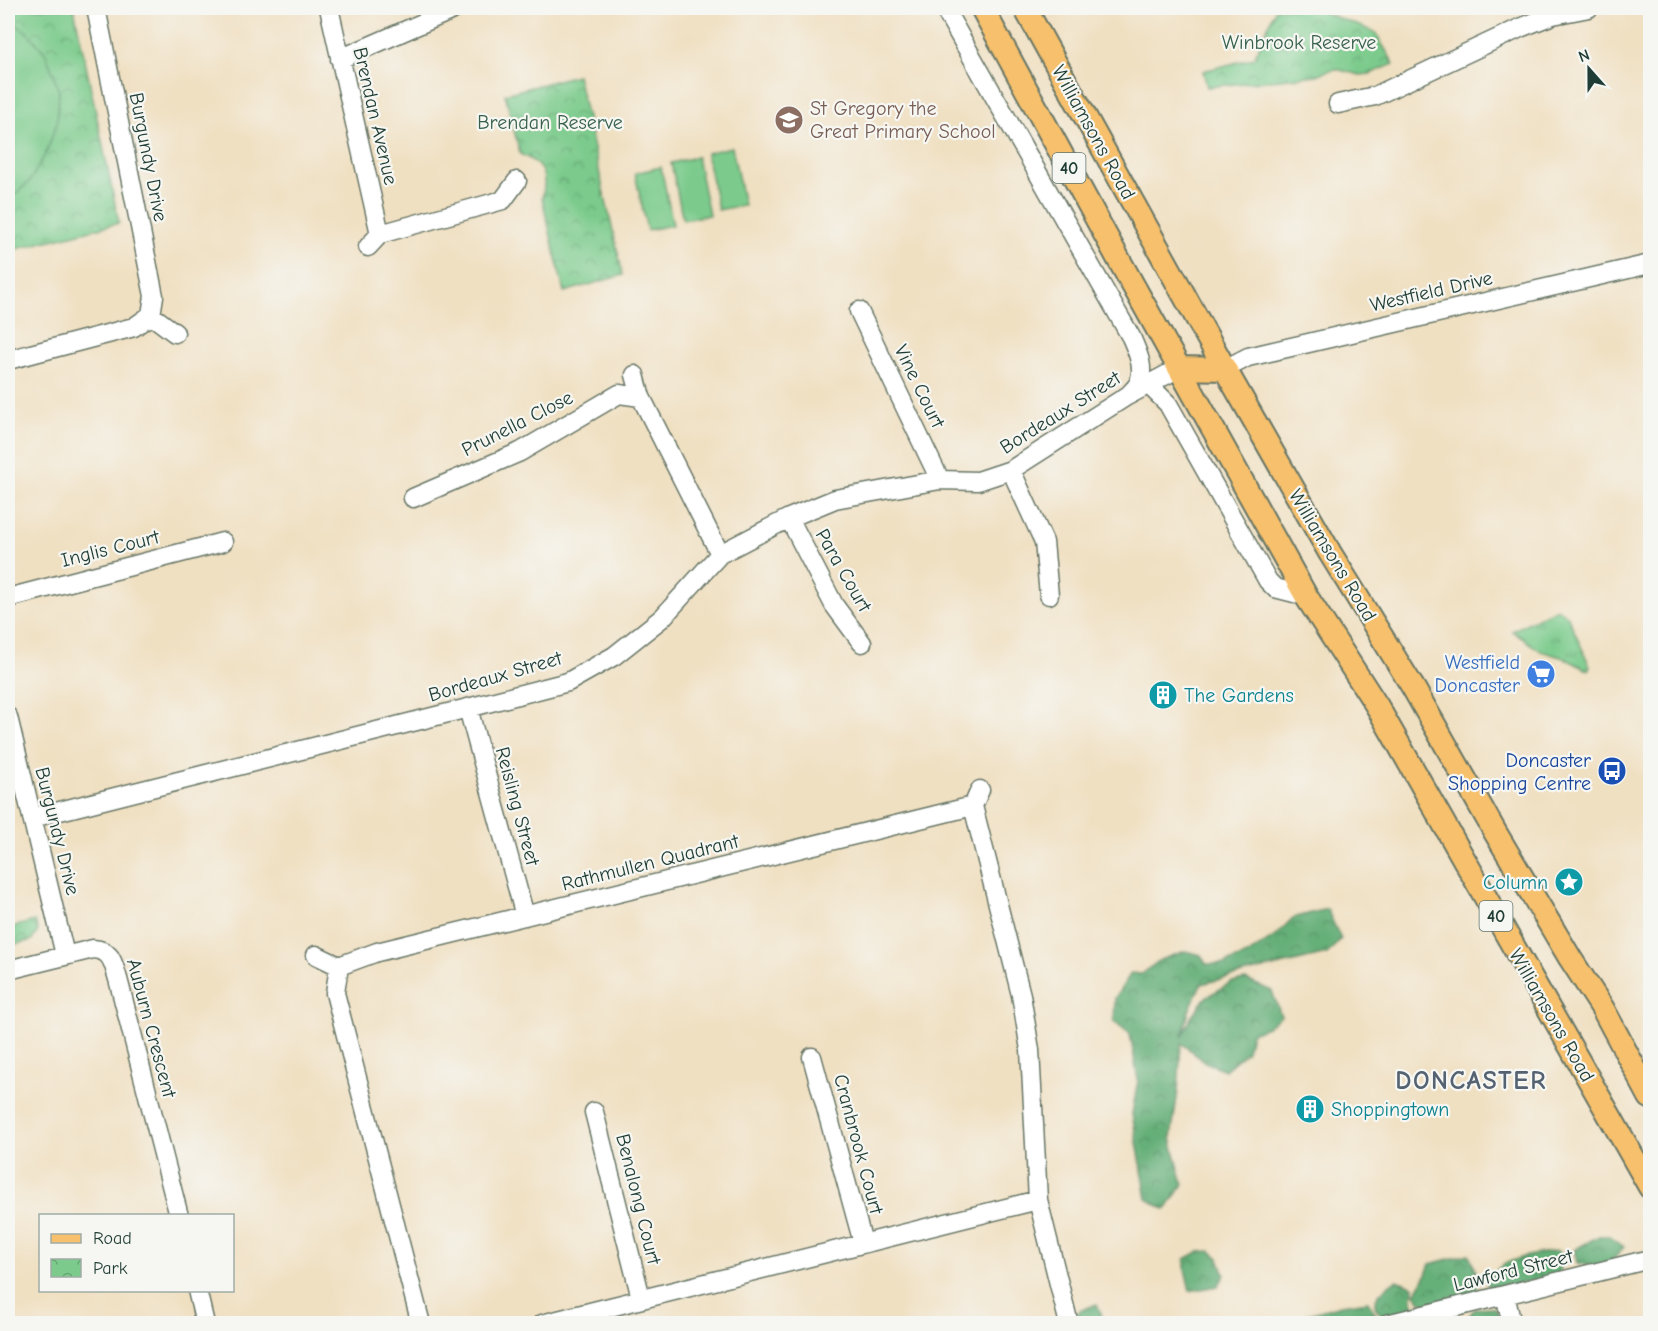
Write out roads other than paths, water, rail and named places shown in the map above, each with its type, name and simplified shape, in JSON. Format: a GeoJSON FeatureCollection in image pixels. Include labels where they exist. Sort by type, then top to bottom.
{"type":"FeatureCollection","features":[{"type":"Feature","properties":{"kind":"main road","name":"Williamsons Road"},"geometry":{"type":"LineString","coordinates":[[982,8],[1154,325],[1306,596],[1377,706],[1650,1187]]}},
{"type":"Feature","properties":{"kind":"main road","name":"Williamsons Road"},"geometry":{"type":"LineString","coordinates":[[1025,8],[1330,553],[1414,689],[1495,832],[1603,1009],[1650,1097]]}},
{"type":"Feature","properties":{"kind":"main road"},"geometry":{"type":"LineString","coordinates":[[1179,368],[1225,369]]}},
{"type":"Feature","properties":{"kind":"street","name":"Burgundy Drive"},"geometry":{"type":"LineString","coordinates":[[96,8],[154,296],[151,315]]}},
{"type":"Feature","properties":{"kind":"street","name":"Brendan Avenue"},"geometry":{"type":"LineString","coordinates":[[329,8],[374,240],[503,200],[517,181]]}},
{"type":"Feature","properties":{"kind":"street"},"geometry":{"type":"LineString","coordinates":[[340,59],[458,8]]}},
{"type":"Feature","properties":{"kind":"street"},"geometry":{"type":"LineString","coordinates":[[944,8],[1131,337],[1139,356],[1141,370],[1138,383],[1127,396]]}},
{"type":"Feature","properties":{"kind":"street"},"geometry":{"type":"LineString","coordinates":[[1338,104],[1375,96],[1520,28],[1553,15],[1588,8]]}},
{"type":"Feature","properties":{"kind":"street","name":"Westfield Drive"},"geometry":{"type":"LineString","coordinates":[[1225,369],[1261,354],[1650,264]]}},
{"type":"Feature","properties":{"kind":"street","name":"Vine Court"},"geometry":{"type":"LineString","coordinates":[[859,311],[940,480]]}},
{"type":"Feature","properties":{"kind":"street"},"geometry":{"type":"LineString","coordinates":[[8,360],[134,327],[151,315],[175,333]]}},
{"type":"Feature","properties":{"kind":"street"},"geometry":{"type":"LineString","coordinates":[[1131,337],[1154,325]]}},
{"type":"Feature","properties":{"kind":"street","name":"Bordeaux Street"},"geometry":{"type":"LineString","coordinates":[[32,818],[568,682],[614,656],[662,618],[720,554],[789,518],[835,499],[940,480],[978,481],[1011,470],[1127,396],[1179,368]]}},
{"type":"Feature","properties":{"kind":"street"},"geometry":{"type":"LineString","coordinates":[[634,375],[641,397],[720,554]]}},
{"type":"Feature","properties":{"kind":"street"},"geometry":{"type":"LineString","coordinates":[[1148,384],[1168,404],[1268,581],[1275,588],[1306,596]]}},
{"type":"Feature","properties":{"kind":"street","name":"Prunella Close"},"geometry":{"type":"LineString","coordinates":[[413,498],[520,452],[619,394],[641,397]]}},
{"type":"Feature","properties":{"kind":"street"},"geometry":{"type":"LineString","coordinates":[[1011,470],[1044,542],[1049,595]]}},
{"type":"Feature","properties":{"kind":"street","name":"Para Court"},"geometry":{"type":"LineString","coordinates":[[789,518],[834,605],[862,643]]}},
{"type":"Feature","properties":{"kind":"street","name":"Inglis Court"},"geometry":{"type":"LineString","coordinates":[[8,598],[223,542]]}},
{"type":"Feature","properties":{"kind":"street","name":"Reisling Street"},"geometry":{"type":"LineString","coordinates":[[468,708],[525,916]]}},
{"type":"Feature","properties":{"kind":"street","name":"Burgundy Drive"},"geometry":{"type":"LineString","coordinates":[[8,717],[65,955]]}},
{"type":"Feature","properties":{"kind":"street","name":"Rathmullen Quadrant"},"geometry":{"type":"LineString","coordinates":[[339,966],[376,952],[525,916],[977,798],[1021,995],[1030,1050],[1038,1200],[1069,1323]]}},
{"type":"Feature","properties":{"kind":"street","name":"Auburn Crescent"},"geometry":{"type":"LineString","coordinates":[[8,970],[93,949],[101,949],[107,953],[112,962],[179,1214]]}},
{"type":"Feature","properties":{"kind":"street"},"geometry":{"type":"LineString","coordinates":[[316,955],[339,966],[335,993],[421,1323]]}},
{"type":"Feature","properties":{"kind":"street","name":"Cranbrook Court"},"geometry":{"type":"LineString","coordinates":[[812,1057],[863,1243]]}},
{"type":"Feature","properties":{"kind":"street","name":"Benalong Court"},"geometry":{"type":"LineString","coordinates":[[594,1113],[642,1298]]}},
{"type":"Feature","properties":{"kind":"street"},"geometry":{"type":"LineString","coordinates":[[542,1323],[1038,1200]]}},
{"type":"Feature","properties":{"kind":"street","name":"Lawford Street"},"geometry":{"type":"LineString","coordinates":[[1387,1323],[1650,1259]]}},
{"type":"Feature","properties":{"kind":"street"},"geometry":{"type":"LineString","coordinates":[[197,1292],[205,1323]]}},
{"type":"Feature","properties":{"kind":"street"},"geometry":{"type":"LineString","coordinates":[[1504,1295],[1512,1323]]}},
{"type":"Feature","properties":{"kind":"place","name":"St Gregory the Great Primary School"},"geometry":{"type":"Point","coordinates":[789,120]}},
{"type":"Feature","properties":{"kind":"place","name":"Westfield Doncaster"},"geometry":{"type":"Point","coordinates":[1541,674]}},
{"type":"Feature","properties":{"kind":"place","name":"The Gardens"},"geometry":{"type":"Point","coordinates":[1163,695]}},
{"type":"Feature","properties":{"kind":"place","name":"Doncaster Shopping Centre"},"geometry":{"type":"Point","coordinates":[1612,771]}},
{"type":"Feature","properties":{"kind":"place","name":"Column"},"geometry":{"type":"Point","coordinates":[1569,882]}},
{"type":"Feature","properties":{"kind":"place","name":"Shoppingtown"},"geometry":{"type":"Point","coordinates":[1310,1109]}},
{"type":"Feature","properties":{"kind":"district","name":"DONCASTER"},"geometry":{"type":"Point","coordinates":[1471,1080]}},
{"type":"Feature","properties":{"kind":"park label","name":"Winbrook Reserve"},"geometry":{"type":"Point","coordinates":[1299,42]}},
{"type":"Feature","properties":{"kind":"park label","name":"Brendan Reserve"},"geometry":{"type":"Point","coordinates":[550,122]}}]}
